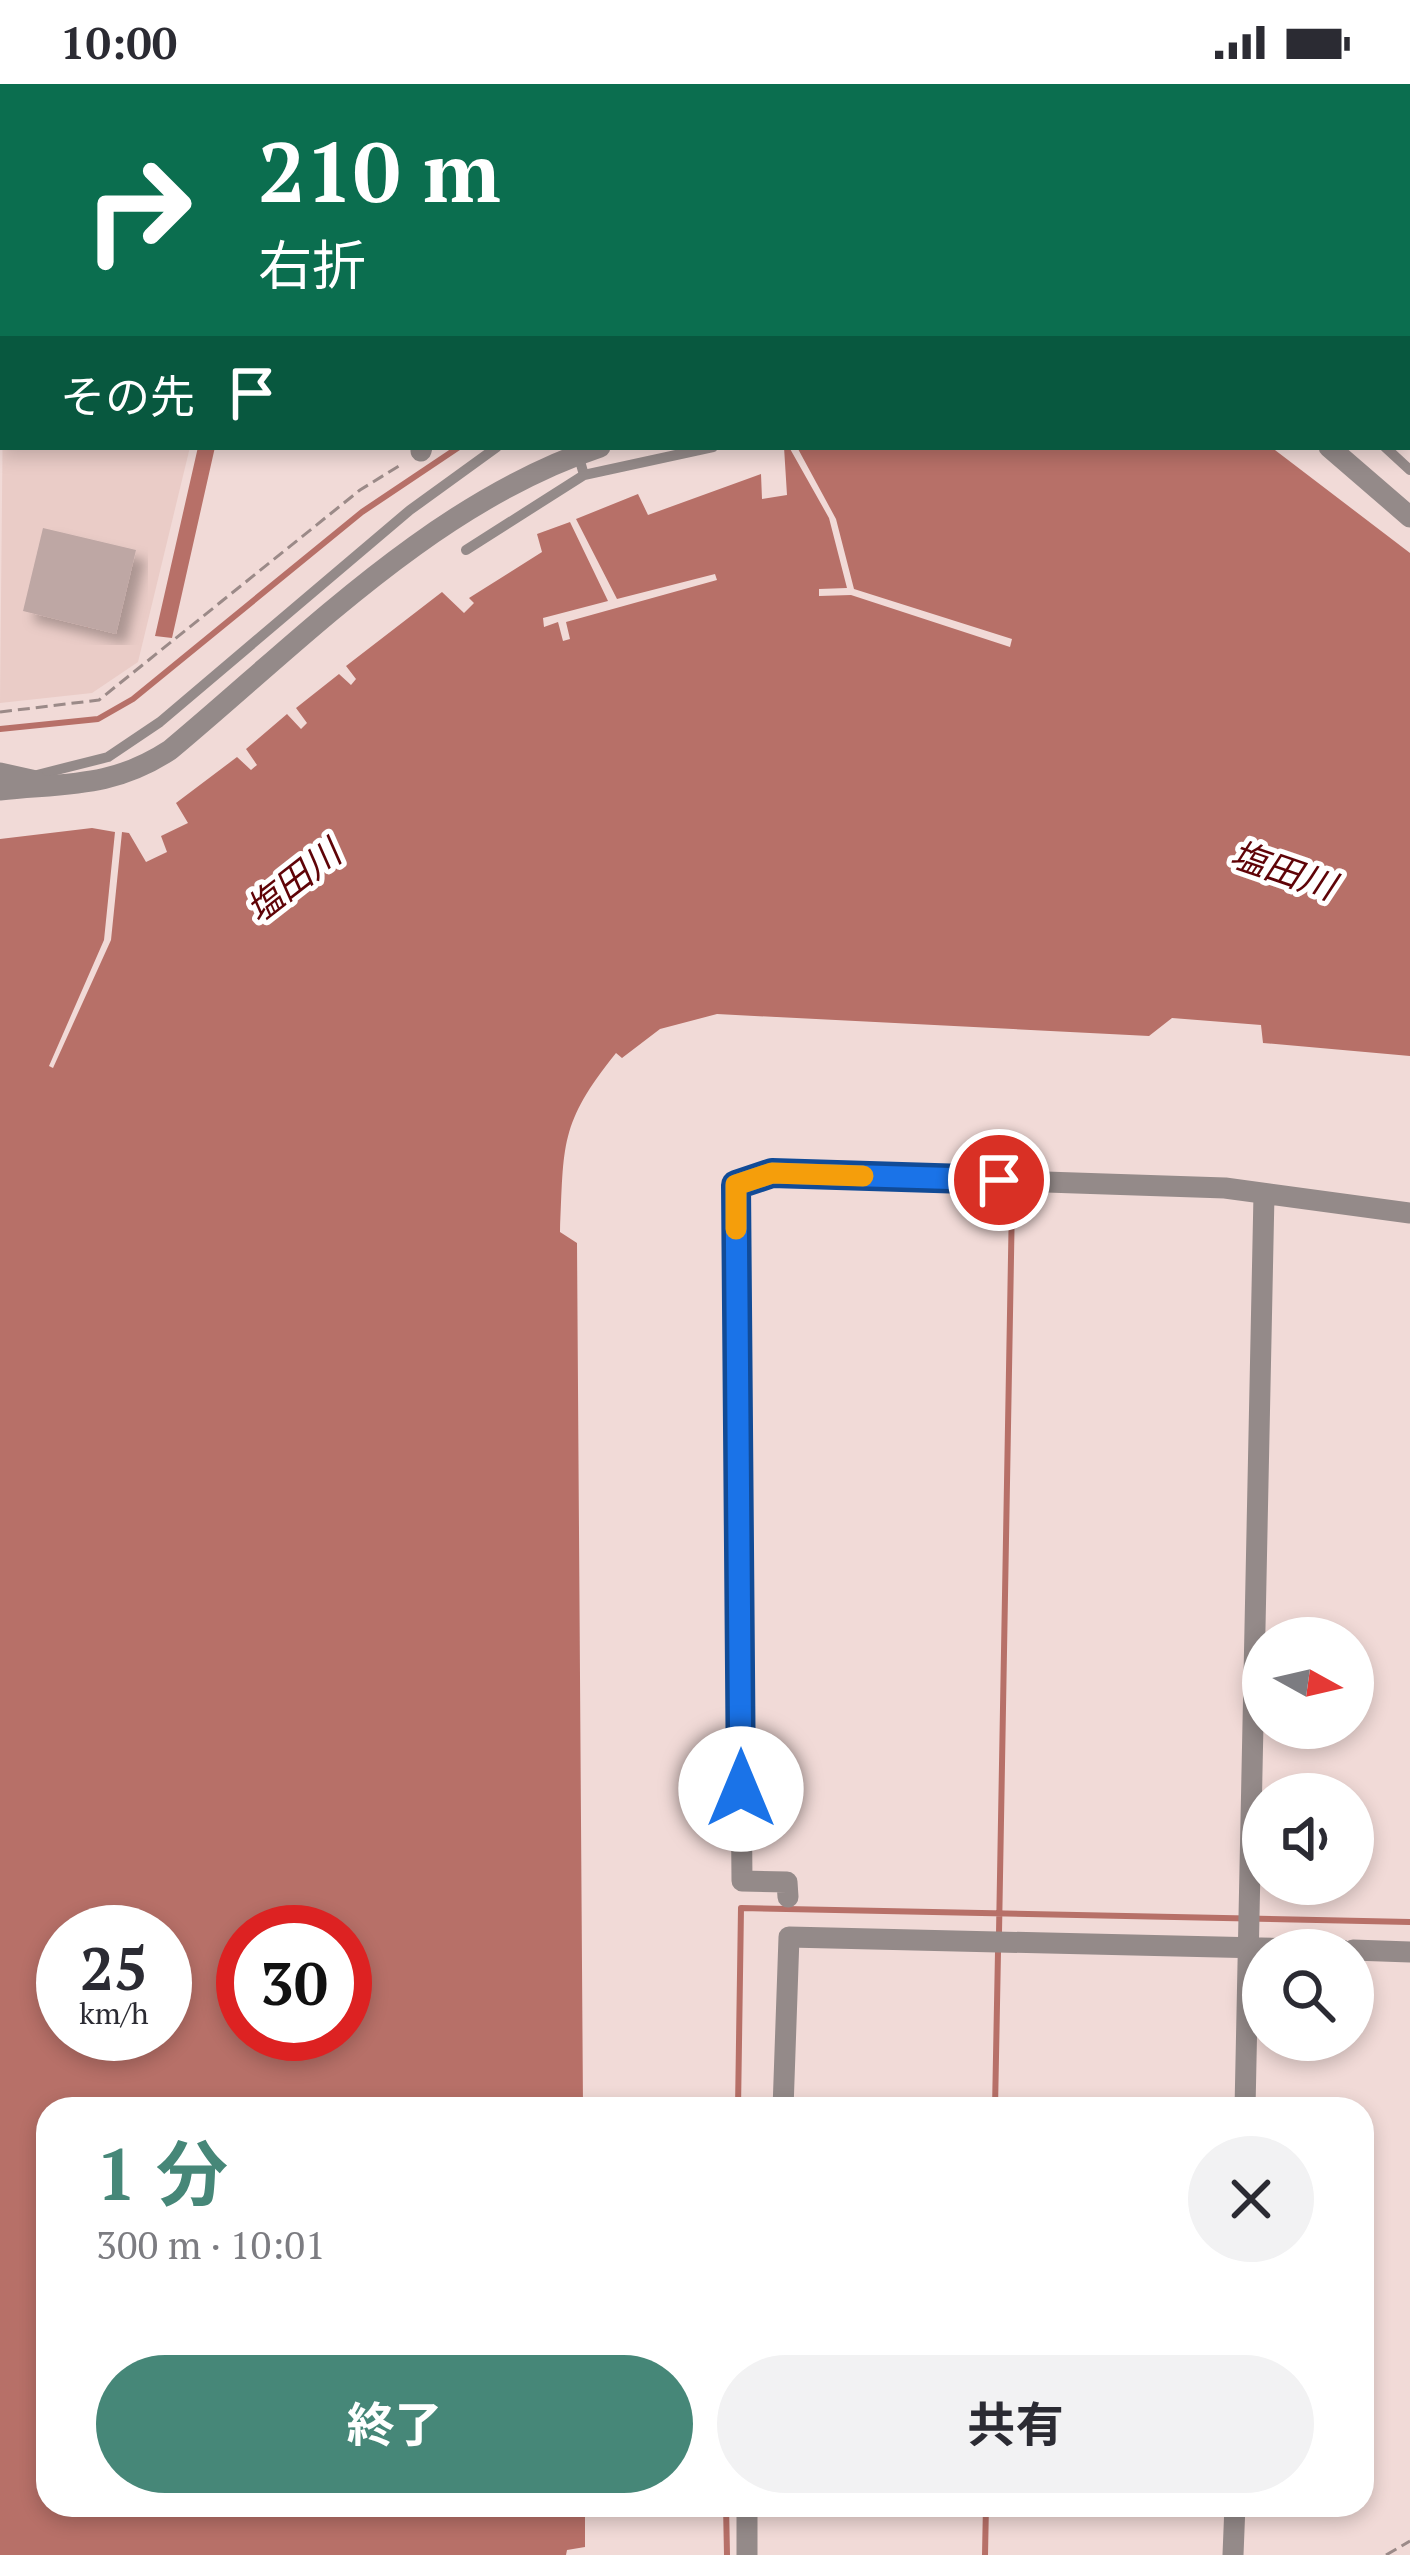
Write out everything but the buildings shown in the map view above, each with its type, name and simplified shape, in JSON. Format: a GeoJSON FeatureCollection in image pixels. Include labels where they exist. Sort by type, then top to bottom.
{"type":"FeatureCollection","features":[{"type":"Feature","properties":{"kind":"street"},"geometry":{"type":"LineString","coordinates":[[0,772],[36,781],[94,784],[135,773],[408,551],[509,488],[581,465],[598,450]]}},
{"type":"Feature","properties":{"kind":"street"},"geometry":{"type":"LineString","coordinates":[[1332,450],[1410,517]]}},
{"type":"Feature","properties":{"kind":"street"},"geometry":{"type":"LineString","coordinates":[[0,790],[36,781]]}},
{"type":"Feature","properties":{"kind":"street"},"geometry":{"type":"LineString","coordinates":[[788,1897],[787,1882],[742,1881],[736,1185],[772,1173],[1225,1188],[1410,1213]]}},
{"type":"Feature","properties":{"kind":"street"},"geometry":{"type":"LineString","coordinates":[[1249,1929],[1264,1194]]}},
{"type":"Feature","properties":{"kind":"street"},"geometry":{"type":"LineString","coordinates":[[783,2097],[789,1937],[1242,1940]]}},
{"type":"Feature","properties":{"kind":"street"},"geometry":{"type":"LineString","coordinates":[[1374,1951],[1410,1952]]}},
{"type":"Feature","properties":{"kind":"street"},"geometry":{"type":"LineString","coordinates":[[1245,2097],[1246,2061]]}},
{"type":"Feature","properties":{"kind":"street"},"geometry":{"type":"LineString","coordinates":[[747,2517],[747,2555]]}},
{"type":"Feature","properties":{"kind":"street"},"geometry":{"type":"LineString","coordinates":[[1233,2555],[1234,2517]]}},
{"type":"Feature","properties":{"kind":"lane"},"geometry":{"type":"LineString","coordinates":[[36,781],[108,757],[160,722],[410,510],[493,450]]}},
{"type":"Feature","properties":{"kind":"lane"},"geometry":{"type":"LineString","coordinates":[[466,550],[581,465],[691,450]]}},
{"type":"Feature","properties":{"kind":"path"},"geometry":{"type":"LineString","coordinates":[[0,712],[99,700],[360,490],[420,450]]}},
{"type":"Feature","properties":{"kind":"path"},"geometry":{"type":"LineString","coordinates":[[1386,2555],[1410,2540]]}},
{"type":"Feature","properties":{"kind":"shaded area"},"geometry":{"type":"Polygon","coordinates":[[[2,450],[189,450],[138,662],[92,693],[0,703],[2,450]]]}},
{"type":"Feature","properties":{"kind":"water"},"geometry":{"type":"Polygon","coordinates":[[[197,450],[214,450],[172,638],[155,636],[197,450]]]}},
{"type":"Feature","properties":{"kind":"water","name":"塩田川"},"geometry":{"type":"Polygon","coordinates":[[[784,450],[791,450],[829,518],[847,588],[819,589],[819,596],[851,595],[1010,647],[1012,639],[854,589],[836,519],[799,450],[1275,450],[1410,553],[1410,1056],[1263,1043],[1261,1025],[1172,1018],[1149,1036],[717,1014],[660,1029],[622,1058],[616,1053],[584,1099],[568,1136],[560,1232],[577,1243],[583,2097],[36,2097],[36,2517],[585,2517],[585,2547],[567,2550],[566,2555],[0,2555],[0,839],[92,828],[115,832],[104,940],[49,1066],[53,1068],[111,940],[122,832],[129,833],[146,862],[167,852],[161,836],[188,823],[176,803],[237,757],[251,770],[257,765],[246,749],[287,714],[301,729],[307,723],[296,708],[339,674],[351,685],[356,679],[346,666],[442,592],[464,613],[474,603],[469,598],[542,552],[537,534],[570,522],[608,601],[543,618],[544,627],[558,622],[563,641],[570,639],[566,622],[717,580],[715,574],[617,599],[576,519],[638,494],[648,515],[761,474],[762,499],[787,495],[784,450]]]}},
{"type":"Feature","properties":{"kind":"waterway"},"geometry":{"type":"LineString","coordinates":[[0,729],[98,719],[133,699],[362,512],[455,450]]}},
{"type":"Feature","properties":{"kind":"waterway"},"geometry":{"type":"LineString","coordinates":[[999,1933],[1012,1201]]}},
{"type":"Feature","properties":{"kind":"waterway"},"geometry":{"type":"LineString","coordinates":[[738,2097],[741,1908],[1410,1922]]}},
{"type":"Feature","properties":{"kind":"waterway"},"geometry":{"type":"LineString","coordinates":[[995,2097],[998,1952]]}},
{"type":"Feature","properties":{"kind":"waterway"},"geometry":{"type":"LineString","coordinates":[[726,2517],[727,2555]]}},
{"type":"Feature","properties":{"kind":"waterway"},"geometry":{"type":"LineString","coordinates":[[985,2555],[986,2517]]}},
{"type":"Feature","properties":{"kind":"slow traffic"},"geometry":{"type":"LineString","coordinates":[[736,1229],[736,1185],[772,1173],[863,1176]]}},
{"type":"Feature","properties":{"kind":"route"},"geometry":{"type":"LineString","coordinates":[[741,1789],[736,1185],[772,1173],[999,1180]]}}]}
